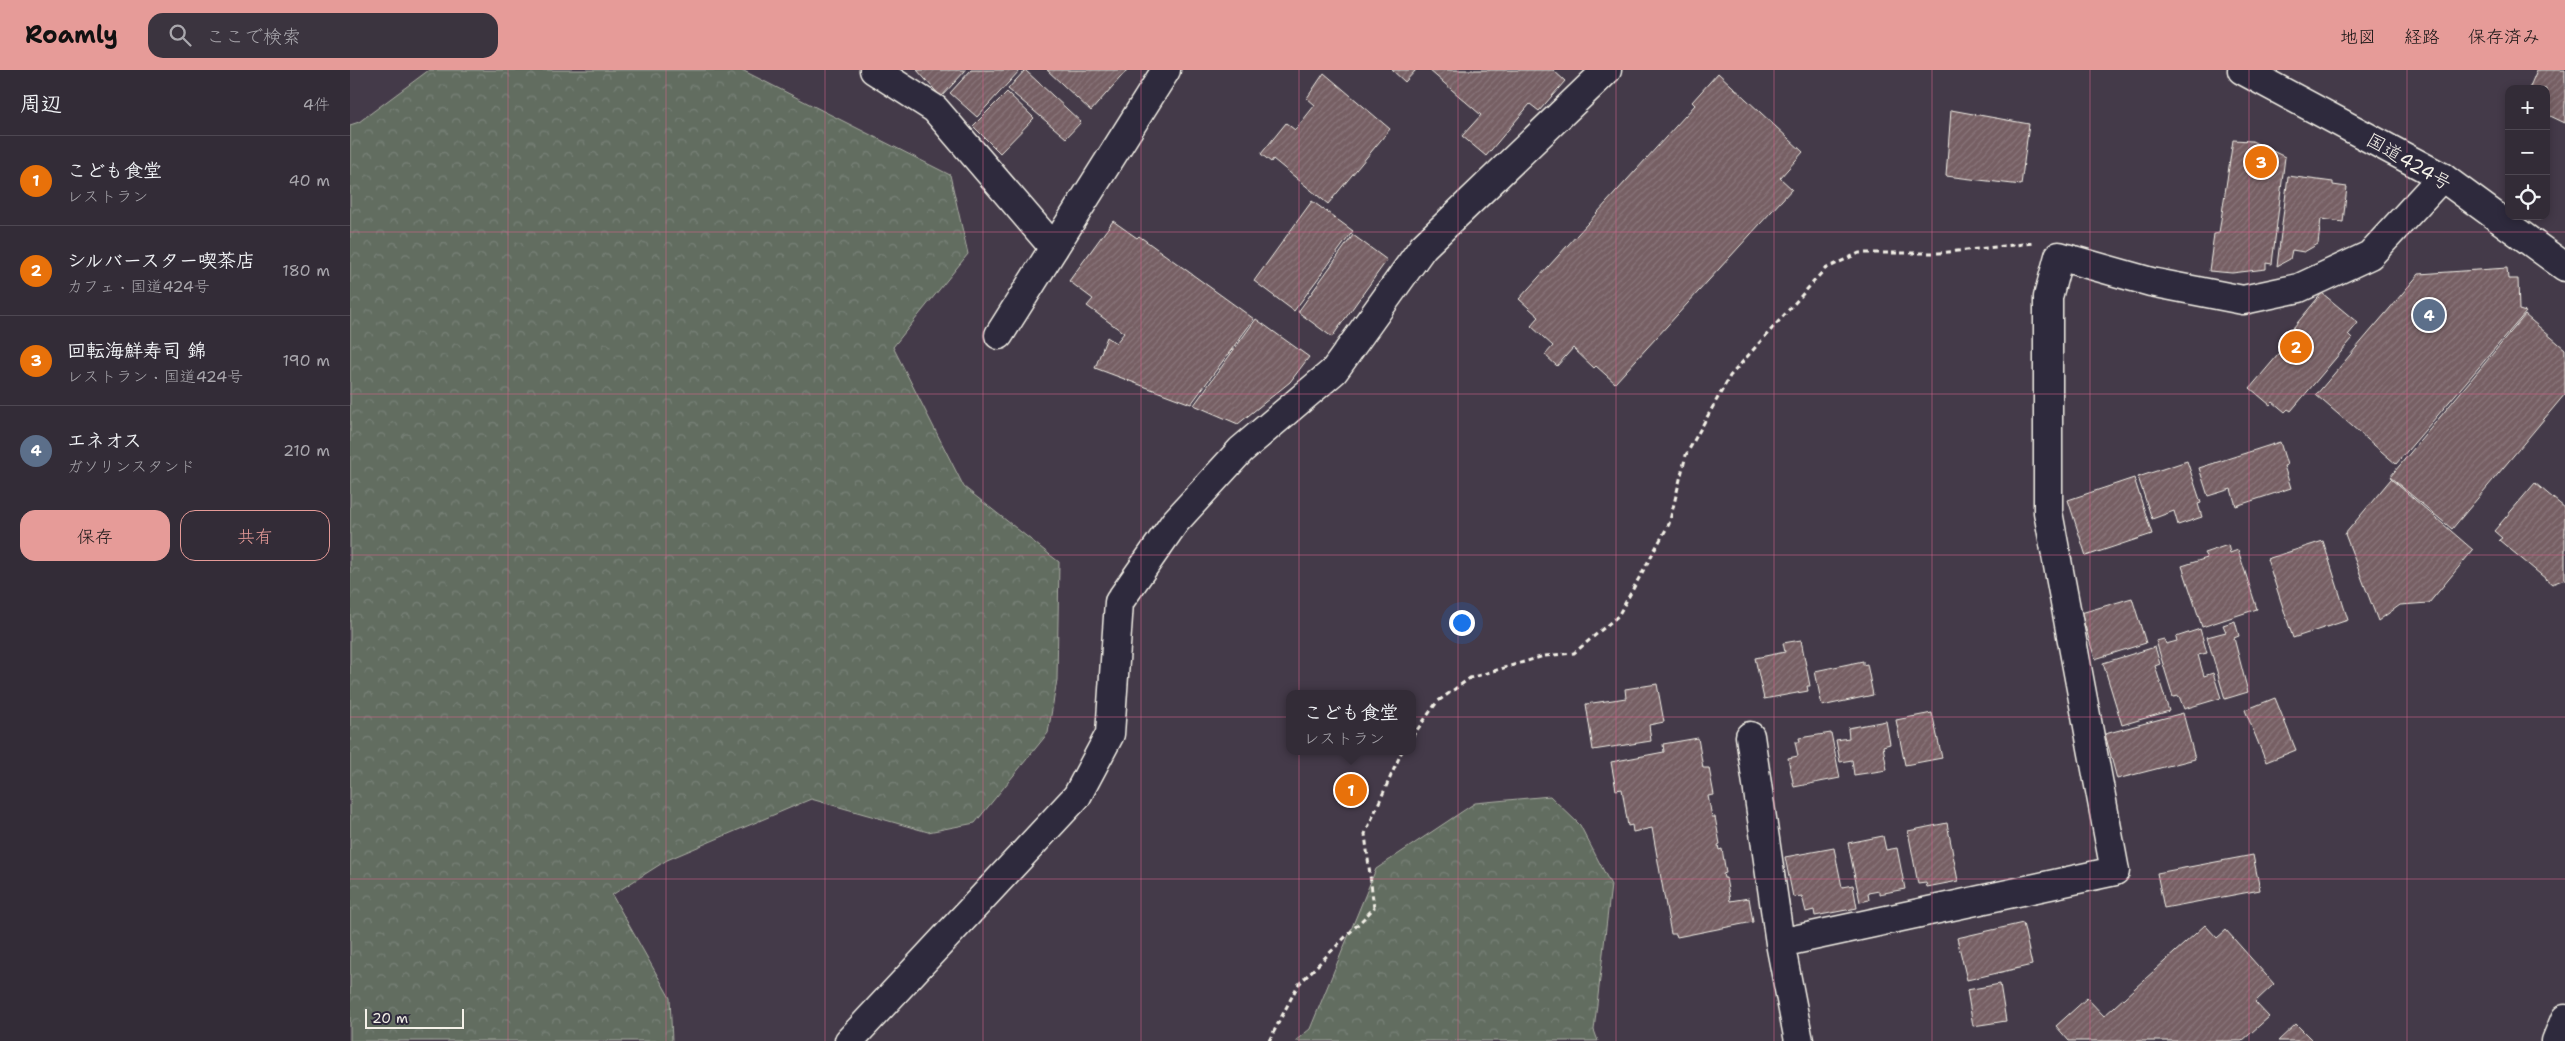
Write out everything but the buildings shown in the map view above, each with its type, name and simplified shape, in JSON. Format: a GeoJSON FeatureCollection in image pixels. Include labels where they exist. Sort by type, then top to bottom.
{"type":"FeatureCollection","features":[{"type":"Feature","properties":{"kind":"main road"},"geometry":{"type":"LineString","coordinates":[[874,70],[934,109],[1054,248]]}},
{"type":"Feature","properties":{"kind":"main road"},"geometry":{"type":"LineString","coordinates":[[999,335],[1166,70]]}},
{"type":"Feature","properties":{"kind":"main road"},"geometry":{"type":"LineString","coordinates":[[849,1041],[1077,796],[1110,734],[1119,602],[1175,522],[1241,450],[1334,371],[1423,247],[1607,70]]}},
{"type":"Feature","properties":{"kind":"main road","name":"国道424号"},"geometry":{"type":"LineString","coordinates":[[2242,70],[2442,176],[2565,267]]}},
{"type":"Feature","properties":{"kind":"main road"},"geometry":{"type":"LineString","coordinates":[[1780,943],[2115,871],[2048,512],[2048,297],[2059,256],[2151,282],[2242,300],[2290,290],[2299,288],[2370,255],[2442,176]]}},
{"type":"Feature","properties":{"kind":"main road"},"geometry":{"type":"LineString","coordinates":[[1750,736],[1780,943],[1799,1041]]}},
{"type":"Feature","properties":{"kind":"main road"},"geometry":{"type":"LineString","coordinates":[[2556,1041],[2565,1019]]}},
{"type":"Feature","properties":{"kind":"path"},"geometry":{"type":"LineString","coordinates":[[1416,731],[1437,702],[1470,678],[1544,656],[1574,652],[1618,616],[1669,524],[1686,455],[1730,376],[1825,268],[1859,253],[1939,253],[2046,241],[2059,256]]}},
{"type":"Feature","properties":{"kind":"path"},"geometry":{"type":"LineString","coordinates":[[1269,1041],[1298,985],[1374,908],[1365,834],[1400,755]]}},
{"type":"Feature","properties":{"kind":"green space"},"geometry":{"type":"Polygon","coordinates":[[[429,70],[742,70],[950,175],[968,254],[893,347],[964,487],[1059,562],[1057,680],[1048,733],[975,823],[928,832],[811,799],[667,860],[612,895],[670,998],[672,1041],[350,1041],[350,125],[359,122],[429,70]]]}},
{"type":"Feature","properties":{"kind":"green space"},"geometry":{"type":"Polygon","coordinates":[[[1550,796],[1580,825],[1611,885],[1594,1030],[1598,1041],[1295,1041],[1310,1029],[1376,869],[1475,803],[1550,796]]]}},
{"type":"Feature","properties":{"kind":"place","name":"回転海鮮寿司 錦"},"geometry":{"type":"Point","coordinates":[2261,162]}},
{"type":"Feature","properties":{"kind":"place","name":"エネオス"},"geometry":{"type":"Point","coordinates":[2429,315]}},
{"type":"Feature","properties":{"kind":"place","name":"シルバースター喫茶店"},"geometry":{"type":"Point","coordinates":[2296,347]}},
{"type":"Feature","properties":{"kind":"place","name":"こども食堂"},"geometry":{"type":"Point","coordinates":[1351,790]}}]}
